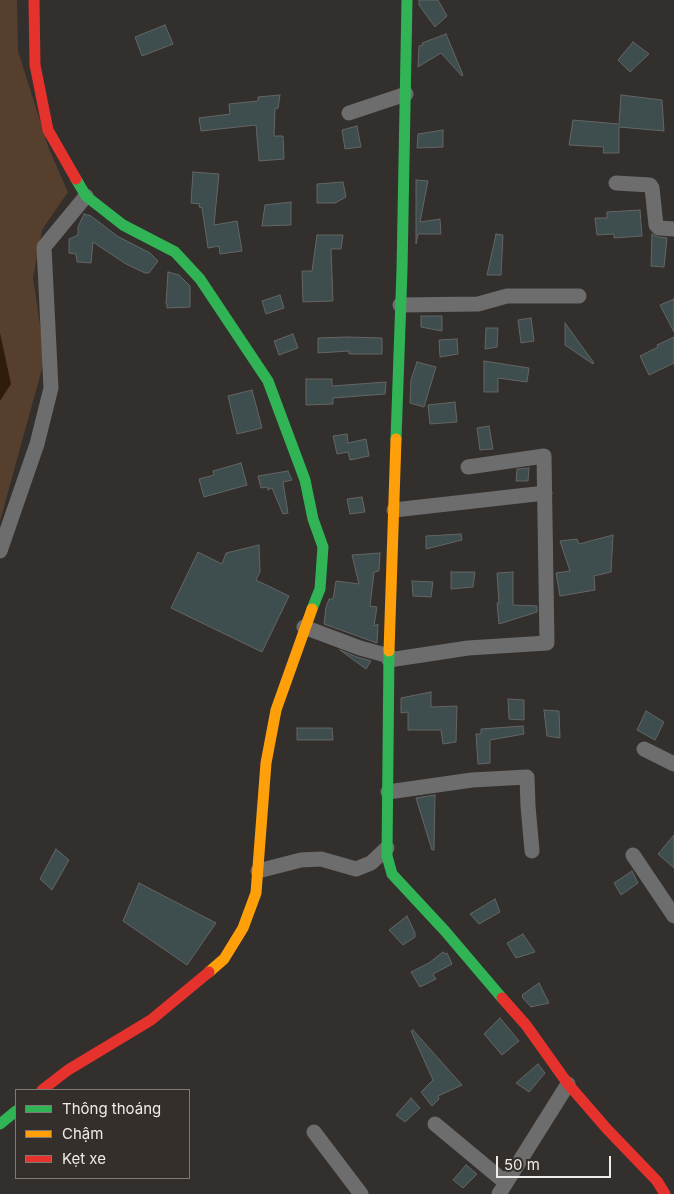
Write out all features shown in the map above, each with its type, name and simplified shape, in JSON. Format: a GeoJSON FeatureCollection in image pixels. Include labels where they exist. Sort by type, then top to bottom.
{"type":"FeatureCollection","features":[{"type":"Feature","properties":{"kind":"street"},"geometry":{"type":"LineString","coordinates":[[34,0],[35,66],[48,130],[86,196],[123,225],[174,252],[200,279],[268,381],[305,480],[313,519],[323,547],[320,589],[304,627],[276,710],[266,763],[256,893],[243,928],[224,960],[192,988],[151,1020],[68,1070],[43,1089]]}},
{"type":"Feature","properties":{"kind":"street"},"geometry":{"type":"LineString","coordinates":[[407,0],[406,94],[389,658],[387,856],[392,874],[445,931],[526,1026],[568,1084],[607,1129],[658,1181],[665,1194]]}},
{"type":"Feature","properties":{"kind":"street"},"geometry":{"type":"LineString","coordinates":[[349,113],[406,94]]}},
{"type":"Feature","properties":{"kind":"street"},"geometry":{"type":"LineString","coordinates":[[616,183],[650,185],[652,188],[656,225],[659,228],[674,228]]}},
{"type":"Feature","properties":{"kind":"street"},"geometry":{"type":"LineString","coordinates":[[0,551],[37,444],[52,388],[44,246],[86,196]]}},
{"type":"Feature","properties":{"kind":"street"},"geometry":{"type":"LineString","coordinates":[[400,305],[478,304],[507,296],[579,296]]}},
{"type":"Feature","properties":{"kind":"street"},"geometry":{"type":"LineString","coordinates":[[304,627],[389,658],[468,648],[547,643],[544,456],[468,467]]}},
{"type":"Feature","properties":{"kind":"street"},"geometry":{"type":"LineString","coordinates":[[394,510],[545,493]]}},
{"type":"Feature","properties":{"kind":"street"},"geometry":{"type":"LineString","coordinates":[[644,749],[674,764]]}},
{"type":"Feature","properties":{"kind":"street"},"geometry":{"type":"LineString","coordinates":[[388,792],[472,780],[527,777],[532,851]]}},
{"type":"Feature","properties":{"kind":"street"},"geometry":{"type":"LineString","coordinates":[[362,868],[371,863],[388,848]]}},
{"type":"Feature","properties":{"kind":"street"},"geometry":{"type":"LineString","coordinates":[[633,855],[671,906]]}},
{"type":"Feature","properties":{"kind":"street"},"geometry":{"type":"LineString","coordinates":[[258,871],[285,863],[314,860],[334,862],[346,868],[362,868],[392,874]]}},
{"type":"Feature","properties":{"kind":"street"},"geometry":{"type":"LineString","coordinates":[[435,1124],[502,1189],[568,1084]]}},
{"type":"Feature","properties":{"kind":"street"},"geometry":{"type":"LineString","coordinates":[[0,1124],[15,1112]]}},
{"type":"Feature","properties":{"kind":"street"},"geometry":{"type":"LineString","coordinates":[[314,1132],[361,1194]]}},
{"type":"Feature","properties":{"kind":"shaded area"},"geometry":{"type":"Polygon","coordinates":[[[0,0],[17,0],[18,51],[49,149],[68,192],[42,230],[33,278],[45,358],[0,521],[0,0]]]}},
{"type":"Feature","properties":{"kind":"shaded area"},"geometry":{"type":"Polygon","coordinates":[[[0,333],[11,384],[0,401],[0,333]]]}},
{"type":"Feature","properties":{"kind":"building"},"geometry":{"type":"Polygon","coordinates":[[[419,0],[438,0],[447,16],[435,27],[419,5],[419,0]]]}},
{"type":"Feature","properties":{"kind":"building"},"geometry":{"type":"Polygon","coordinates":[[[165,25],[173,44],[142,56],[135,37],[165,25]]]}},
{"type":"Feature","properties":{"kind":"building"},"geometry":{"type":"Polygon","coordinates":[[[446,34],[462,76],[441,53],[418,67],[419,46],[423,45],[422,43],[446,34]]]}},
{"type":"Feature","properties":{"kind":"building"},"geometry":{"type":"Polygon","coordinates":[[[633,42],[649,54],[630,72],[618,60],[633,42]]]}},
{"type":"Feature","properties":{"kind":"building"},"geometry":{"type":"Polygon","coordinates":[[[280,95],[278,108],[275,109],[274,136],[283,136],[284,159],[259,161],[256,125],[201,131],[199,118],[230,114],[229,104],[258,101],[258,97],[280,95]]]}},
{"type":"Feature","properties":{"kind":"building"},"geometry":{"type":"Polygon","coordinates":[[[621,95],[662,100],[664,131],[619,127],[619,153],[603,153],[604,147],[569,145],[573,120],[619,124],[621,95]]]}},
{"type":"Feature","properties":{"kind":"building"},"geometry":{"type":"Polygon","coordinates":[[[357,126],[361,147],[345,149],[342,130],[357,126]]]}},
{"type":"Feature","properties":{"kind":"building"},"geometry":{"type":"Polygon","coordinates":[[[443,130],[443,147],[417,148],[418,134],[443,130]]]}},
{"type":"Feature","properties":{"kind":"building"},"geometry":{"type":"Polygon","coordinates":[[[193,172],[219,174],[214,225],[237,221],[242,251],[220,254],[219,246],[208,248],[202,208],[199,207],[200,204],[191,203],[193,172]]]}},
{"type":"Feature","properties":{"kind":"building"},"geometry":{"type":"Polygon","coordinates":[[[416,180],[428,181],[420,222],[440,219],[441,234],[418,234],[416,244],[416,180]]]}},
{"type":"Feature","properties":{"kind":"building"},"geometry":{"type":"Polygon","coordinates":[[[343,182],[346,197],[335,203],[317,203],[317,184],[343,182]]]}},
{"type":"Feature","properties":{"kind":"building"},"geometry":{"type":"Polygon","coordinates":[[[291,202],[291,225],[262,226],[265,205],[291,202]]]}},
{"type":"Feature","properties":{"kind":"building"},"geometry":{"type":"Polygon","coordinates":[[[640,210],[642,236],[614,238],[614,234],[597,235],[595,218],[607,218],[607,212],[640,210]]]}},
{"type":"Feature","properties":{"kind":"building"},"geometry":{"type":"Polygon","coordinates":[[[84,214],[91,216],[117,236],[150,253],[158,261],[149,273],[126,264],[93,242],[91,263],[77,262],[76,254],[69,253],[69,239],[78,235],[78,227],[84,214]]]}},
{"type":"Feature","properties":{"kind":"building"},"geometry":{"type":"Polygon","coordinates":[[[496,234],[503,235],[501,275],[487,275],[496,234]]]}},
{"type":"Feature","properties":{"kind":"building"},"geometry":{"type":"Polygon","coordinates":[[[652,234],[667,238],[664,267],[651,266],[652,234]]]}},
{"type":"Feature","properties":{"kind":"building"},"geometry":{"type":"Polygon","coordinates":[[[317,235],[343,235],[341,249],[331,249],[333,301],[303,302],[302,271],[312,271],[317,235]]]}},
{"type":"Feature","properties":{"kind":"building"},"geometry":{"type":"Polygon","coordinates":[[[168,272],[179,275],[190,286],[190,307],[167,308],[168,272]]]}},
{"type":"Feature","properties":{"kind":"building"},"geometry":{"type":"Polygon","coordinates":[[[280,295],[284,308],[266,314],[262,301],[280,295]]]}},
{"type":"Feature","properties":{"kind":"building"},"geometry":{"type":"Polygon","coordinates":[[[674,299],[674,332],[660,305],[674,299]]]}},
{"type":"Feature","properties":{"kind":"building"},"geometry":{"type":"Polygon","coordinates":[[[421,316],[442,316],[442,331],[421,327],[421,316]]]}},
{"type":"Feature","properties":{"kind":"building"},"geometry":{"type":"Polygon","coordinates":[[[531,318],[534,341],[521,343],[518,320],[531,318]]]}},
{"type":"Feature","properties":{"kind":"building"},"geometry":{"type":"Polygon","coordinates":[[[565,323],[594,363],[593,364],[565,345],[565,323]]]}},
{"type":"Feature","properties":{"kind":"building"},"geometry":{"type":"Polygon","coordinates":[[[486,328],[498,328],[497,347],[485,349],[486,328]]]}},
{"type":"Feature","properties":{"kind":"building"},"geometry":{"type":"Polygon","coordinates":[[[293,334],[298,348],[279,355],[274,341],[293,334]]]}},
{"type":"Feature","properties":{"kind":"building"},"geometry":{"type":"Polygon","coordinates":[[[674,337],[674,363],[649,375],[640,356],[674,337]]]}},
{"type":"Feature","properties":{"kind":"building"},"geometry":{"type":"Polygon","coordinates":[[[318,338],[382,338],[382,354],[349,354],[349,351],[318,353],[318,338]]]}},
{"type":"Feature","properties":{"kind":"building"},"geometry":{"type":"Polygon","coordinates":[[[457,339],[458,354],[440,357],[439,340],[457,339]]]}},
{"type":"Feature","properties":{"kind":"building"},"geometry":{"type":"Polygon","coordinates":[[[484,361],[529,368],[527,382],[498,378],[498,392],[484,392],[484,361]]]}},
{"type":"Feature","properties":{"kind":"building"},"geometry":{"type":"Polygon","coordinates":[[[417,362],[436,367],[424,407],[410,403],[411,380],[417,362]]]}},
{"type":"Feature","properties":{"kind":"building"},"geometry":{"type":"Polygon","coordinates":[[[306,379],[332,379],[332,386],[386,382],[385,394],[333,398],[333,404],[306,405],[306,379]]]}},
{"type":"Feature","properties":{"kind":"building"},"geometry":{"type":"Polygon","coordinates":[[[252,390],[262,428],[237,434],[228,396],[252,390]]]}},
{"type":"Feature","properties":{"kind":"building"},"geometry":{"type":"Polygon","coordinates":[[[455,402],[457,422],[430,424],[428,405],[455,402]]]}},
{"type":"Feature","properties":{"kind":"building"},"geometry":{"type":"Polygon","coordinates":[[[489,426],[493,449],[480,450],[477,428],[489,426]]]}},
{"type":"Feature","properties":{"kind":"building"},"geometry":{"type":"Polygon","coordinates":[[[347,434],[348,443],[366,439],[369,456],[350,460],[348,452],[337,454],[333,436],[347,434]]]}},
{"type":"Feature","properties":{"kind":"building"},"geometry":{"type":"Polygon","coordinates":[[[241,463],[247,485],[204,497],[199,479],[214,475],[213,471],[241,463]]]}},
{"type":"Feature","properties":{"kind":"building"},"geometry":{"type":"Polygon","coordinates":[[[529,468],[528,481],[516,481],[517,469],[529,468]]]}},
{"type":"Feature","properties":{"kind":"building"},"geometry":{"type":"Polygon","coordinates":[[[288,471],[292,480],[283,482],[288,513],[283,514],[272,488],[268,490],[267,487],[261,488],[258,476],[288,471]]]}},
{"type":"Feature","properties":{"kind":"building"},"geometry":{"type":"Polygon","coordinates":[[[362,497],[365,512],[350,514],[347,499],[362,497]]]}},
{"type":"Feature","properties":{"kind":"building"},"geometry":{"type":"Polygon","coordinates":[[[461,534],[462,540],[426,549],[426,536],[461,534]]]}},
{"type":"Feature","properties":{"kind":"building"},"geometry":{"type":"Polygon","coordinates":[[[613,535],[611,572],[594,576],[595,590],[560,596],[556,573],[570,571],[560,541],[577,539],[579,544],[613,535]]]}},
{"type":"Feature","properties":{"kind":"building"},"geometry":{"type":"Polygon","coordinates":[[[259,545],[260,572],[256,580],[289,596],[262,652],[171,608],[198,552],[222,564],[226,553],[259,545]]]}},
{"type":"Feature","properties":{"kind":"building"},"geometry":{"type":"Polygon","coordinates":[[[380,553],[379,571],[374,572],[370,606],[377,607],[374,626],[378,624],[377,643],[324,624],[326,607],[329,599],[333,599],[336,581],[359,584],[352,555],[380,553]]]}},
{"type":"Feature","properties":{"kind":"building"},"geometry":{"type":"Polygon","coordinates":[[[451,572],[475,572],[473,587],[451,589],[451,572]]]}},
{"type":"Feature","properties":{"kind":"building"},"geometry":{"type":"Polygon","coordinates":[[[513,572],[513,605],[537,606],[537,612],[499,624],[497,573],[513,572]]]}},
{"type":"Feature","properties":{"kind":"building"},"geometry":{"type":"Polygon","coordinates":[[[412,581],[433,582],[431,597],[413,596],[412,581]]]}},
{"type":"Feature","properties":{"kind":"building"},"geometry":{"type":"Polygon","coordinates":[[[340,650],[357,657],[371,661],[366,669],[340,650]]]}},
{"type":"Feature","properties":{"kind":"building"},"geometry":{"type":"Polygon","coordinates":[[[431,692],[431,707],[457,706],[456,742],[443,744],[441,730],[408,730],[408,712],[401,713],[401,698],[431,692]]]}},
{"type":"Feature","properties":{"kind":"building"},"geometry":{"type":"Polygon","coordinates":[[[508,699],[524,700],[524,720],[509,719],[508,699]]]}},
{"type":"Feature","properties":{"kind":"building"},"geometry":{"type":"Polygon","coordinates":[[[544,710],[559,711],[560,738],[547,736],[544,710]]]}},
{"type":"Feature","properties":{"kind":"building"},"geometry":{"type":"Polygon","coordinates":[[[646,711],[664,722],[655,740],[637,730],[646,711]]]}},
{"type":"Feature","properties":{"kind":"building"},"geometry":{"type":"Polygon","coordinates":[[[523,726],[524,734],[490,740],[490,763],[478,764],[476,734],[481,734],[481,729],[523,726]]]}},
{"type":"Feature","properties":{"kind":"building"},"geometry":{"type":"Polygon","coordinates":[[[297,728],[332,728],[333,740],[297,740],[297,728]]]}},
{"type":"Feature","properties":{"kind":"building"},"geometry":{"type":"Polygon","coordinates":[[[435,795],[434,850],[432,850],[416,798],[435,795]]]}},
{"type":"Feature","properties":{"kind":"building"},"geometry":{"type":"Polygon","coordinates":[[[674,835],[674,868],[658,854],[674,835]]]}},
{"type":"Feature","properties":{"kind":"building"},"geometry":{"type":"Polygon","coordinates":[[[56,849],[69,860],[52,890],[40,879],[56,849]]]}},
{"type":"Feature","properties":{"kind":"building"},"geometry":{"type":"Polygon","coordinates":[[[632,871],[638,883],[621,895],[614,883],[632,871]]]}},
{"type":"Feature","properties":{"kind":"building"},"geometry":{"type":"Polygon","coordinates":[[[139,883],[216,923],[187,965],[123,921],[139,883]]]}},
{"type":"Feature","properties":{"kind":"building"},"geometry":{"type":"Polygon","coordinates":[[[495,899],[500,912],[479,924],[470,914],[495,899]]]}},
{"type":"Feature","properties":{"kind":"building"},"geometry":{"type":"Polygon","coordinates":[[[407,916],[415,937],[403,945],[389,930],[407,916]]]}},
{"type":"Feature","properties":{"kind":"building"},"geometry":{"type":"Polygon","coordinates":[[[523,934],[535,952],[516,958],[507,943],[523,934]]]}},
{"type":"Feature","properties":{"kind":"building"},"geometry":{"type":"Polygon","coordinates":[[[443,952],[447,953],[452,964],[433,974],[436,979],[420,987],[411,972],[429,963],[443,952]]]}},
{"type":"Feature","properties":{"kind":"building"},"geometry":{"type":"Polygon","coordinates":[[[539,983],[549,1003],[531,1007],[522,995],[539,983]]]}},
{"type":"Feature","properties":{"kind":"building"},"geometry":{"type":"Polygon","coordinates":[[[500,1018],[519,1041],[502,1055],[484,1034],[500,1018]]]}},
{"type":"Feature","properties":{"kind":"building"},"geometry":{"type":"Polygon","coordinates":[[[413,1030],[462,1085],[438,1096],[439,1099],[432,1106],[421,1092],[433,1080],[411,1031],[413,1030]]]}},
{"type":"Feature","properties":{"kind":"building"},"geometry":{"type":"Polygon","coordinates":[[[538,1064],[545,1073],[529,1092],[516,1083],[538,1064]]]}},
{"type":"Feature","properties":{"kind":"building"},"geometry":{"type":"Polygon","coordinates":[[[411,1098],[420,1108],[405,1122],[396,1115],[411,1098]]]}},
{"type":"Feature","properties":{"kind":"building"},"geometry":{"type":"Polygon","coordinates":[[[466,1165],[477,1174],[463,1188],[453,1180],[466,1165]]]}},
{"type":"Feature","properties":{"kind":"traffic: fast"},"geometry":{"type":"LineString","coordinates":[[396,439],[402,270],[407,0]]}},
{"type":"Feature","properties":{"kind":"traffic: fast"},"geometry":{"type":"LineString","coordinates":[[76,179],[86,196],[123,225],[175,252],[200,279],[268,381],[305,480],[313,519],[323,547],[320,589],[312,609]]}},
{"type":"Feature","properties":{"kind":"traffic: fast"},"geometry":{"type":"LineString","coordinates":[[389,651],[387,856],[392,874],[445,931],[502,998]]}},
{"type":"Feature","properties":{"kind":"traffic: fast"},"geometry":{"type":"LineString","coordinates":[[0,1124],[15,1112]]}},
{"type":"Feature","properties":{"kind":"traffic: slow"},"geometry":{"type":"LineString","coordinates":[[389,651],[396,439]]}},
{"type":"Feature","properties":{"kind":"traffic: slow"},"geometry":{"type":"LineString","coordinates":[[209,972],[224,959],[243,928],[256,893],[266,763],[276,710],[312,609]]}},
{"type":"Feature","properties":{"kind":"traffic: jam"},"geometry":{"type":"LineString","coordinates":[[34,0],[35,65],[48,130],[76,179]]}},
{"type":"Feature","properties":{"kind":"traffic: jam"},"geometry":{"type":"LineString","coordinates":[[43,1089],[68,1070],[151,1020],[209,972]]}},
{"type":"Feature","properties":{"kind":"traffic: jam"},"geometry":{"type":"LineString","coordinates":[[502,998],[526,1025],[568,1084],[607,1129],[657,1181],[665,1194]]}}]}
